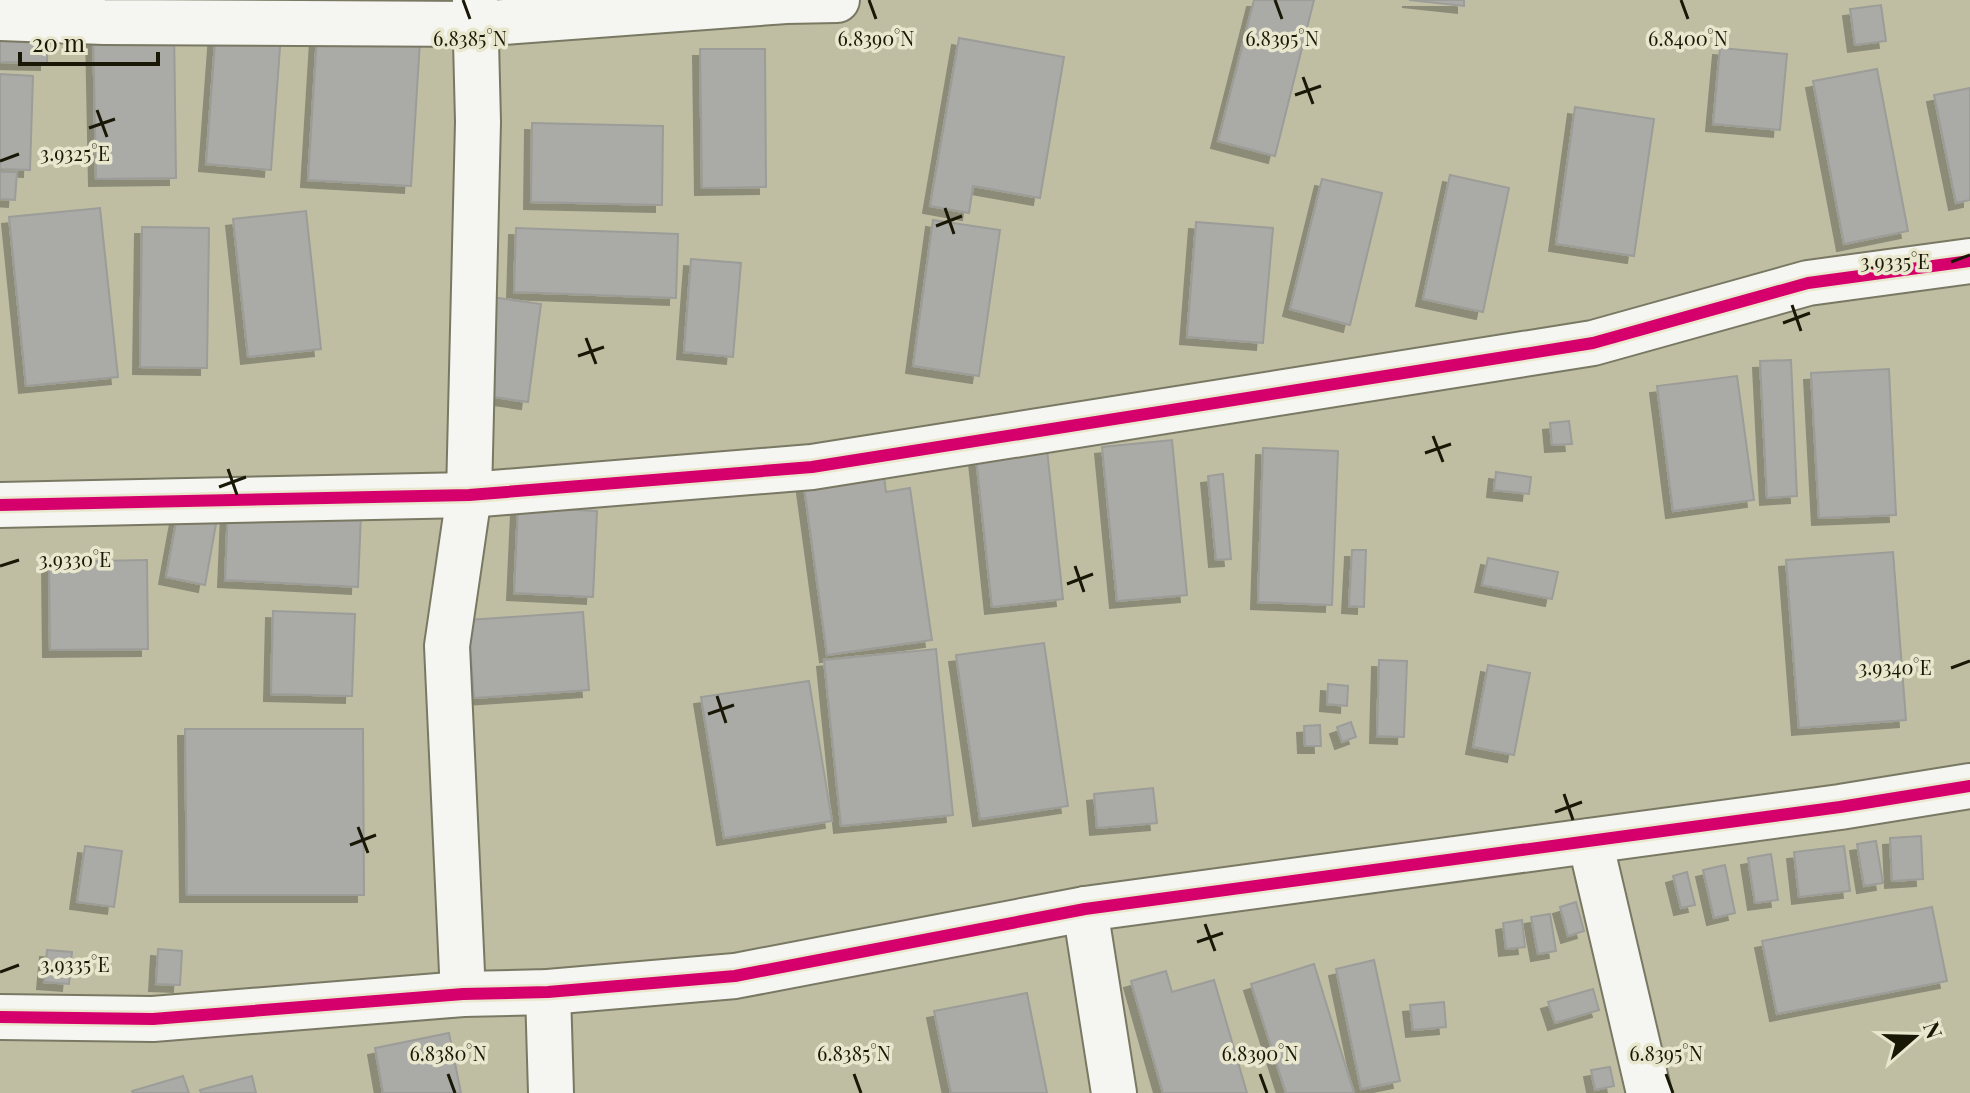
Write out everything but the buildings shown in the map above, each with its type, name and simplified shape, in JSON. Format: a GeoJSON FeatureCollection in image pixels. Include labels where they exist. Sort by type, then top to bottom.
{"type":"FeatureCollection","features":[{"type":"Feature","properties":{"kind":"street"},"geometry":{"type":"LineString","coordinates":[[0,18],[104,22],[837,0]]}},
{"type":"Feature","properties":{"kind":"street"},"geometry":{"type":"LineString","coordinates":[[463,994],[447,646],[469,495],[478,122],[476,12]]}},
{"type":"Feature","properties":{"kind":"street"},"geometry":{"type":"LineString","coordinates":[[0,505],[469,495],[797,468],[1593,343],[1808,283],[1970,261]]}},
{"type":"Feature","properties":{"kind":"street"},"geometry":{"type":"LineString","coordinates":[[0,1017],[153,1019],[735,976],[1085,909],[1840,807],[1970,786]]}},
{"type":"Feature","properties":{"kind":"street"},"geometry":{"type":"LineString","coordinates":[[1590,841],[1649,1093]]}},
{"type":"Feature","properties":{"kind":"street"},"geometry":{"type":"LineString","coordinates":[[1085,909],[1114,1093]]}},
{"type":"Feature","properties":{"kind":"street"},"geometry":{"type":"LineString","coordinates":[[548,992],[551,1093]]}},
{"type":"Feature","properties":{"kind":"cycle path"},"geometry":{"type":"LineString","coordinates":[[0,505],[469,495],[812,467],[1593,343],[1808,283],[1970,261]]}},
{"type":"Feature","properties":{"kind":"cycle path"},"geometry":{"type":"LineString","coordinates":[[0,1017],[153,1019],[735,976],[1085,909],[1840,807],[1970,786]]}}]}
